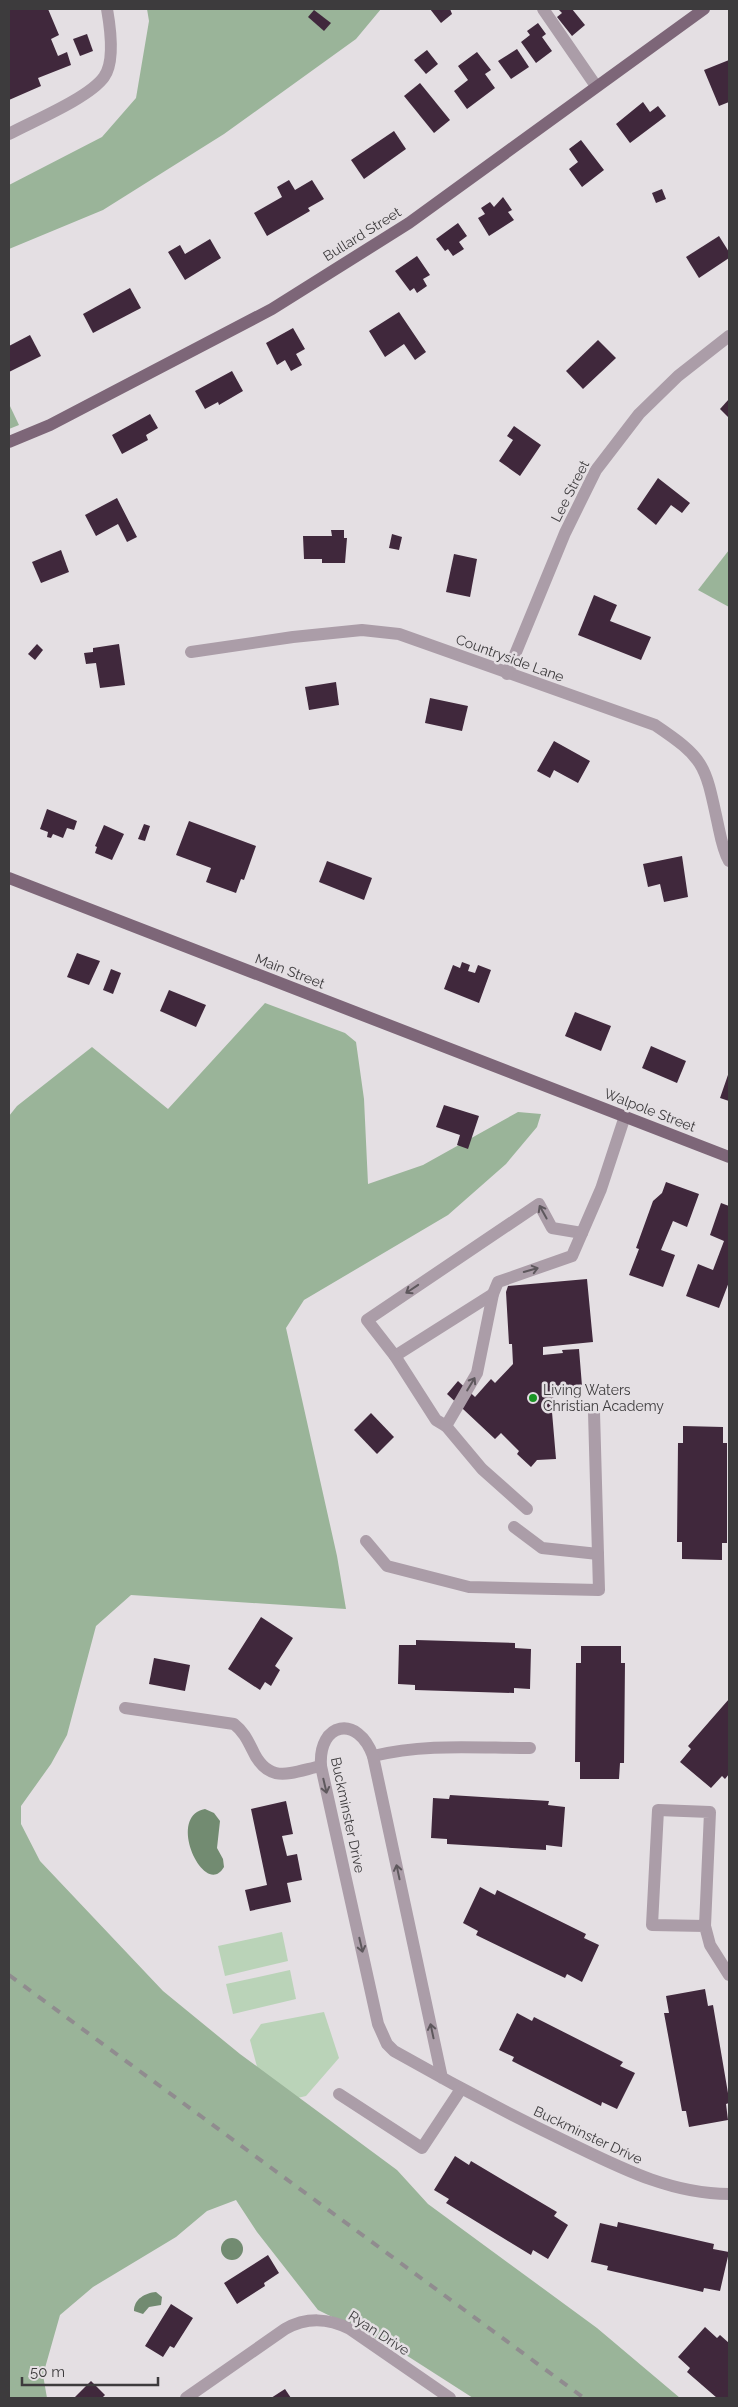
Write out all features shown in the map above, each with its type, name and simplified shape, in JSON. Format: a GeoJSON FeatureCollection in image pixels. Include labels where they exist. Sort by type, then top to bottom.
{"type":"FeatureCollection","features":[{"type":"Feature","properties":{"kind":"main road","name":"Bullard Street"},"geometry":{"type":"LineString","coordinates":[[9,442],[50,425],[272,309],[409,223],[596,86],[689,13],[704,9]]}},
{"type":"Feature","properties":{"kind":"main road","name":"Main Street"},"geometry":{"type":"LineString","coordinates":[[9,878],[560,1092]]}},
{"type":"Feature","properties":{"kind":"main road","name":"Walpole Street"},"geometry":{"type":"LineString","coordinates":[[560,1092],[729,1157]]}},
{"type":"Feature","properties":{"kind":"street"},"geometry":{"type":"LineString","coordinates":[[9,134],[82,95],[105,76],[111,44],[111,30],[107,9]]}},
{"type":"Feature","properties":{"kind":"street"},"geometry":{"type":"LineString","coordinates":[[543,9],[596,86]]}},
{"type":"Feature","properties":{"kind":"street","name":"Lee Street"},"geometry":{"type":"LineString","coordinates":[[507,674],[565,533],[596,470],[639,414],[678,376],[729,336]]}},
{"type":"Feature","properties":{"kind":"street","name":"Countryside Lane"},"geometry":{"type":"LineString","coordinates":[[191,652],[293,637],[362,630],[399,634],[507,674],[655,725],[682,744],[700,761],[708,779],[719,831],[729,861]]}},
{"type":"Feature","properties":{"kind":"street"},"geometry":{"type":"LineString","coordinates":[[446,1426],[477,1373],[493,1294],[498,1282],[572,1256],[601,1189],[625,1116]]}},
{"type":"Feature","properties":{"kind":"street"},"geometry":{"type":"LineString","coordinates":[[527,1509],[482,1468],[446,1426],[436,1420],[395,1356],[367,1320],[539,1204],[552,1228],[582,1233]]}},
{"type":"Feature","properties":{"kind":"street"},"geometry":{"type":"LineString","coordinates":[[395,1356],[493,1294]]}},
{"type":"Feature","properties":{"kind":"street"},"geometry":{"type":"LineString","coordinates":[[366,1541],[387,1566],[469,1587],[599,1590],[594,1412]]}},
{"type":"Feature","properties":{"kind":"street"},"geometry":{"type":"LineString","coordinates":[[514,1527],[542,1548],[598,1554]]}},
{"type":"Feature","properties":{"kind":"street"},"geometry":{"type":"LineString","coordinates":[[124,1708],[234,1724],[246,1736],[256,1760],[271,1773],[289,1773],[321,1766]]}},
{"type":"Feature","properties":{"kind":"street","name":"Buckminster Drive"},"geometry":{"type":"LineString","coordinates":[[442,2078],[374,1756],[369,1744],[358,1731],[349,1728],[332,1732],[325,1739],[321,1748],[321,1766],[382,2035],[394,2051],[461,2089],[627,2171],[674,2187],[699,2192],[729,2194]]}},
{"type":"Feature","properties":{"kind":"street"},"geometry":{"type":"LineString","coordinates":[[374,1756],[410,1748],[429,1747],[530,1748]]}},
{"type":"Feature","properties":{"kind":"street"},"geometry":{"type":"LineString","coordinates":[[705,1926],[652,1925],[658,1810],[710,1812],[705,1926],[710,1946],[729,1975]]}},
{"type":"Feature","properties":{"kind":"street"},"geometry":{"type":"LineString","coordinates":[[339,2094],[422,2148],[461,2089]]}},
{"type":"Feature","properties":{"kind":"street","name":"Ryan Drive"},"geometry":{"type":"LineString","coordinates":[[186,2398],[285,2329],[302,2322],[321,2320],[333,2322],[350,2330],[450,2398]]}},
{"type":"Feature","properties":{"kind":"shaded area"},"geometry":{"type":"Polygon","coordinates":[[[147,9],[381,9],[356,39],[224,134],[103,210],[9,249],[9,185],[102,137],[136,98],[149,21],[147,9]]]}},
{"type":"Feature","properties":{"kind":"shaded area"},"geometry":{"type":"Polygon","coordinates":[[[9,404],[19,425],[9,429],[9,404]]]}},
{"type":"Feature","properties":{"kind":"shaded area"},"geometry":{"type":"Polygon","coordinates":[[[729,550],[729,607],[698,590],[729,550]]]}},
{"type":"Feature","properties":{"kind":"shaded area"},"geometry":{"type":"Polygon","coordinates":[[[265,1003],[345,1033],[356,1042],[364,1099],[368,1184],[423,1165],[518,1112],[541,1114],[537,1127],[506,1164],[448,1215],[304,1300],[286,1328],[337,1556],[346,1609],[131,1595],[96,1626],[67,1735],[51,1764],[21,1806],[21,1824],[40,1861],[163,1991],[240,2054],[397,2170],[428,2204],[597,2328],[680,2398],[473,2398],[395,2348],[318,2310],[257,2232],[236,2200],[207,2211],[176,2237],[93,2287],[60,2315],[43,2375],[47,2398],[9,2398],[9,1116],[17,1106],[92,1047],[168,1109],[265,1003]]]}},
{"type":"Feature","properties":{"kind":"shaded area"},"geometry":{"type":"Polygon","coordinates":[[[205,1809],[214,1813],[220,1821],[217,1848],[223,1859],[224,1867],[216,1874],[207,1873],[199,1865],[192,1853],[188,1839],[188,1826],[194,1815],[205,1809]]]}},
{"type":"Feature","properties":{"kind":"shaded area"},"geometry":{"type":"Polygon","coordinates":[[[282,1932],[288,1961],[225,1976],[218,1946],[282,1932]]]}},
{"type":"Feature","properties":{"kind":"shaded area"},"geometry":{"type":"Polygon","coordinates":[[[290,1970],[296,1999],[233,2014],[226,1984],[290,1970]]]}},
{"type":"Feature","properties":{"kind":"shaded area"},"geometry":{"type":"Polygon","coordinates":[[[324,2012],[339,2058],[306,2096],[267,2105],[250,2040],[261,2024],[324,2012]]]}},
{"type":"Feature","properties":{"kind":"shaded area"},"geometry":{"type":"Polygon","coordinates":[[[232,2238],[240,2241],[243,2249],[240,2257],[232,2260],[224,2257],[221,2249],[224,2241],[232,2238]]]}},
{"type":"Feature","properties":{"kind":"shaded area"},"geometry":{"type":"Polygon","coordinates":[[[156,2292],[162,2297],[161,2305],[149,2307],[143,2314],[134,2311],[136,2303],[141,2297],[156,2292]]]}},
{"type":"Feature","properties":{"kind":"building"},"geometry":{"type":"Polygon","coordinates":[[[9,9],[48,9],[59,35],[51,39],[58,56],[67,52],[71,65],[38,78],[41,86],[9,100],[9,9]]]}},
{"type":"Feature","properties":{"kind":"building"},"geometry":{"type":"Polygon","coordinates":[[[430,9],[450,9],[452,14],[441,23],[430,9]]]}},
{"type":"Feature","properties":{"kind":"building"},"geometry":{"type":"Polygon","coordinates":[[[558,9],[572,9],[585,25],[572,36],[557,17],[562,13],[558,9]]]}},
{"type":"Feature","properties":{"kind":"building"},"geometry":{"type":"Polygon","coordinates":[[[314,10],[331,23],[324,31],[308,17],[314,10]]]}},
{"type":"Feature","properties":{"kind":"building"},"geometry":{"type":"Polygon","coordinates":[[[538,23],[546,34],[542,37],[552,51],[536,63],[521,42],[530,35],[527,31],[538,23]]]}},
{"type":"Feature","properties":{"kind":"building"},"geometry":{"type":"Polygon","coordinates":[[[87,34],[93,51],[80,56],[73,39],[87,34]]]}},
{"type":"Feature","properties":{"kind":"building"},"geometry":{"type":"Polygon","coordinates":[[[517,49],[529,67],[511,79],[498,61],[517,49]]]}},
{"type":"Feature","properties":{"kind":"building"},"geometry":{"type":"Polygon","coordinates":[[[427,50],[438,64],[426,74],[414,60],[427,50]]]}},
{"type":"Feature","properties":{"kind":"building"},"geometry":{"type":"Polygon","coordinates":[[[477,52],[491,70],[485,74],[495,88],[467,109],[454,91],[468,80],[458,66],[477,52]]]}},
{"type":"Feature","properties":{"kind":"building"},"geometry":{"type":"Polygon","coordinates":[[[729,60],[729,102],[719,106],[704,70],[729,60]]]}},
{"type":"Feature","properties":{"kind":"building"},"geometry":{"type":"Polygon","coordinates":[[[420,83],[450,120],[434,133],[404,96],[420,83]]]}},
{"type":"Feature","properties":{"kind":"building"},"geometry":{"type":"Polygon","coordinates":[[[643,102],[650,112],[658,106],[666,116],[630,143],[616,124],[643,102]]]}},
{"type":"Feature","properties":{"kind":"building"},"geometry":{"type":"Polygon","coordinates":[[[394,131],[406,149],[364,179],[351,160],[394,131]]]}},
{"type":"Feature","properties":{"kind":"building"},"geometry":{"type":"Polygon","coordinates":[[[581,140],[604,170],[582,187],[569,169],[578,162],[569,149],[581,140]]]}},
{"type":"Feature","properties":{"kind":"building"},"geometry":{"type":"Polygon","coordinates":[[[289,180],[295,190],[312,180],[324,199],[308,208],[310,211],[267,236],[254,213],[282,197],[277,187],[289,180]]]}},
{"type":"Feature","properties":{"kind":"building"},"geometry":{"type":"Polygon","coordinates":[[[662,189],[666,199],[656,203],[652,193],[662,189]]]}},
{"type":"Feature","properties":{"kind":"building"},"geometry":{"type":"Polygon","coordinates":[[[503,197],[512,210],[508,212],[514,220],[489,236],[478,218],[485,214],[481,208],[490,202],[494,207],[503,197]]]}},
{"type":"Feature","properties":{"kind":"building"},"geometry":{"type":"Polygon","coordinates":[[[458,223],[467,236],[459,242],[464,249],[453,256],[448,249],[445,251],[436,239],[458,223]]]}},
{"type":"Feature","properties":{"kind":"building"},"geometry":{"type":"Polygon","coordinates":[[[719,236],[729,252],[729,258],[699,278],[686,257],[719,236]]]}},
{"type":"Feature","properties":{"kind":"building"},"geometry":{"type":"Polygon","coordinates":[[[210,239],[221,258],[185,280],[168,252],[180,245],[185,254],[210,239]]]}},
{"type":"Feature","properties":{"kind":"building"},"geometry":{"type":"Polygon","coordinates":[[[417,256],[430,275],[423,279],[427,286],[417,293],[414,288],[410,291],[395,271],[417,256]]]}},
{"type":"Feature","properties":{"kind":"building"},"geometry":{"type":"Polygon","coordinates":[[[130,288],[141,308],[93,333],[83,314],[130,288]]]}},
{"type":"Feature","properties":{"kind":"building"},"geometry":{"type":"Polygon","coordinates":[[[399,312],[426,352],[415,360],[404,344],[385,357],[369,331],[399,312]]]}},
{"type":"Feature","properties":{"kind":"building"},"geometry":{"type":"Polygon","coordinates":[[[293,328],[305,349],[296,354],[302,365],[291,371],[285,360],[277,365],[266,343],[293,328]]]}},
{"type":"Feature","properties":{"kind":"building"},"geometry":{"type":"Polygon","coordinates":[[[30,335],[41,356],[9,372],[9,346],[30,335]]]}},
{"type":"Feature","properties":{"kind":"building"},"geometry":{"type":"Polygon","coordinates":[[[598,340],[616,358],[583,389],[566,371],[598,340]]]}},
{"type":"Feature","properties":{"kind":"building"},"geometry":{"type":"Polygon","coordinates":[[[232,371],[243,391],[219,405],[218,402],[205,409],[195,391],[232,371]]]}},
{"type":"Feature","properties":{"kind":"building"},"geometry":{"type":"Polygon","coordinates":[[[729,399],[729,418],[720,409],[729,399]]]}},
{"type":"Feature","properties":{"kind":"building"},"geometry":{"type":"Polygon","coordinates":[[[150,414],[158,428],[146,435],[148,440],[122,454],[112,435],[150,414]]]}},
{"type":"Feature","properties":{"kind":"building"},"geometry":{"type":"Polygon","coordinates":[[[514,426],[541,445],[520,476],[499,461],[513,440],[507,436],[514,426]]]}},
{"type":"Feature","properties":{"kind":"building"},"geometry":{"type":"Polygon","coordinates":[[[658,478],[690,503],[682,513],[671,505],[656,525],[637,509],[658,478]]]}},
{"type":"Feature","properties":{"kind":"building"},"geometry":{"type":"Polygon","coordinates":[[[117,498],[137,537],[127,542],[118,524],[96,536],[85,515],[117,498]]]}},
{"type":"Feature","properties":{"kind":"building"},"geometry":{"type":"Polygon","coordinates":[[[331,530],[344,530],[344,538],[347,538],[345,563],[322,563],[322,559],[304,559],[303,536],[332,536],[331,530]]]}},
{"type":"Feature","properties":{"kind":"building"},"geometry":{"type":"Polygon","coordinates":[[[392,534],[402,537],[399,550],[389,548],[392,534]]]}},
{"type":"Feature","properties":{"kind":"building"},"geometry":{"type":"Polygon","coordinates":[[[61,550],[69,572],[41,583],[32,562],[61,550]]]}},
{"type":"Feature","properties":{"kind":"building"},"geometry":{"type":"Polygon","coordinates":[[[454,554],[477,559],[470,597],[446,592],[454,554]]]}},
{"type":"Feature","properties":{"kind":"building"},"geometry":{"type":"Polygon","coordinates":[[[594,595],[617,605],[610,621],[651,637],[641,660],[578,635],[594,595]]]}},
{"type":"Feature","properties":{"kind":"building"},"geometry":{"type":"Polygon","coordinates":[[[37,644],[43,650],[35,660],[28,654],[37,644]]]}},
{"type":"Feature","properties":{"kind":"building"},"geometry":{"type":"Polygon","coordinates":[[[119,644],[125,685],[100,688],[96,663],[86,664],[84,653],[93,652],[93,648],[119,644]]]}},
{"type":"Feature","properties":{"kind":"building"},"geometry":{"type":"Polygon","coordinates":[[[336,682],[339,705],[309,710],[305,687],[336,682]]]}},
{"type":"Feature","properties":{"kind":"building"},"geometry":{"type":"Polygon","coordinates":[[[430,698],[468,706],[462,731],[425,723],[430,698]]]}},
{"type":"Feature","properties":{"kind":"building"},"geometry":{"type":"Polygon","coordinates":[[[554,741],[590,761],[578,783],[554,770],[550,778],[537,771],[554,741]]]}},
{"type":"Feature","properties":{"kind":"building"},"geometry":{"type":"Polygon","coordinates":[[[47,809],[77,821],[74,830],[67,828],[63,838],[53,834],[51,838],[47,837],[48,832],[40,829],[47,809]]]}},
{"type":"Feature","properties":{"kind":"building"},"geometry":{"type":"Polygon","coordinates":[[[189,821],[256,846],[244,880],[241,879],[236,893],[206,882],[211,868],[176,855],[189,821]]]}},
{"type":"Feature","properties":{"kind":"building"},"geometry":{"type":"Polygon","coordinates":[[[144,824],[150,826],[145,841],[138,839],[144,824]]]}},
{"type":"Feature","properties":{"kind":"building"},"geometry":{"type":"Polygon","coordinates":[[[104,825],[124,834],[112,860],[95,853],[97,847],[95,846],[104,825]]]}},
{"type":"Feature","properties":{"kind":"building"},"geometry":{"type":"Polygon","coordinates":[[[682,856],[688,897],[664,902],[660,884],[648,887],[643,864],[682,856]]]}},
{"type":"Feature","properties":{"kind":"building"},"geometry":{"type":"Polygon","coordinates":[[[327,861],[372,878],[364,900],[319,882],[327,861]]]}},
{"type":"Feature","properties":{"kind":"building"},"geometry":{"type":"Polygon","coordinates":[[[77,953],[100,961],[89,985],[67,977],[77,953]]]}},
{"type":"Feature","properties":{"kind":"building"},"geometry":{"type":"Polygon","coordinates":[[[462,962],[470,965],[468,971],[475,973],[478,965],[491,970],[479,1003],[444,989],[453,965],[460,968],[462,962]]]}},
{"type":"Feature","properties":{"kind":"building"},"geometry":{"type":"Polygon","coordinates":[[[111,969],[121,973],[113,994],[103,990],[111,969]]]}},
{"type":"Feature","properties":{"kind":"building"},"geometry":{"type":"Polygon","coordinates":[[[169,990],[206,1005],[196,1027],[160,1011],[169,990]]]}},
{"type":"Feature","properties":{"kind":"building"},"geometry":{"type":"Polygon","coordinates":[[[575,1012],[611,1026],[601,1051],[565,1036],[575,1012]]]}},
{"type":"Feature","properties":{"kind":"building"},"geometry":{"type":"Polygon","coordinates":[[[651,1046],[686,1061],[677,1083],[642,1068],[651,1046]]]}},
{"type":"Feature","properties":{"kind":"building"},"geometry":{"type":"Polygon","coordinates":[[[729,1072],[729,1101],[720,1098],[729,1072]]]}},
{"type":"Feature","properties":{"kind":"building"},"geometry":{"type":"Polygon","coordinates":[[[444,1105],[479,1116],[468,1149],[457,1145],[460,1135],[436,1127],[444,1105]]]}},
{"type":"Feature","properties":{"kind":"building"},"geometry":{"type":"Polygon","coordinates":[[[666,1182],[699,1194],[687,1227],[673,1221],[661,1250],[675,1255],[663,1287],[629,1275],[639,1249],[636,1248],[653,1201],[662,1193],[666,1182]]]}},
{"type":"Feature","properties":{"kind":"building"},"geometry":{"type":"Polygon","coordinates":[[[721,1203],[729,1206],[729,1282],[719,1308],[686,1296],[698,1264],[713,1270],[724,1241],[710,1235],[721,1203]]]}},
{"type":"Feature","properties":{"kind":"building"},"geometry":{"type":"Polygon","coordinates":[[[587,1279],[593,1342],[543,1347],[543,1355],[563,1353],[562,1350],[579,1349],[582,1386],[559,1389],[557,1386],[549,1394],[560,1403],[552,1412],[556,1459],[537,1460],[531,1467],[517,1454],[519,1451],[501,1433],[495,1439],[447,1394],[458,1381],[475,1397],[491,1379],[495,1383],[513,1364],[512,1344],[509,1344],[506,1292],[508,1286],[587,1279]]]}},
{"type":"Feature","properties":{"kind":"building"},"geometry":{"type":"Polygon","coordinates":[[[371,1413],[394,1437],[377,1454],[354,1430],[371,1413]]]}},
{"type":"Feature","properties":{"kind":"building"},"geometry":{"type":"Polygon","coordinates":[[[683,1426],[723,1427],[723,1443],[727,1443],[727,1543],[722,1543],[722,1560],[682,1559],[682,1542],[677,1542],[678,1443],[683,1443],[683,1426]]]}},
{"type":"Feature","properties":{"kind":"building"},"geometry":{"type":"Polygon","coordinates":[[[261,1617],[293,1638],[275,1666],[280,1670],[271,1686],[265,1682],[260,1690],[228,1669],[261,1617]]]}},
{"type":"Feature","properties":{"kind":"building"},"geometry":{"type":"Polygon","coordinates":[[[416,1640],[515,1643],[515,1648],[531,1649],[530,1689],[514,1688],[514,1693],[415,1690],[415,1685],[398,1684],[399,1645],[416,1645],[416,1640]]]}},
{"type":"Feature","properties":{"kind":"building"},"geometry":{"type":"Polygon","coordinates":[[[581,1646],[621,1646],[621,1663],[625,1663],[624,1763],[620,1763],[619,1779],[580,1779],[580,1762],[575,1762],[576,1663],[581,1663],[581,1646]]]}},
{"type":"Feature","properties":{"kind":"building"},"geometry":{"type":"Polygon","coordinates":[[[154,1658],[190,1665],[185,1691],[149,1684],[154,1658]]]}},
{"type":"Feature","properties":{"kind":"building"},"geometry":{"type":"Polygon","coordinates":[[[729,1699],[729,1774],[725,1779],[722,1776],[711,1788],[680,1762],[691,1749],[688,1746],[729,1699]]]}},
{"type":"Feature","properties":{"kind":"building"},"geometry":{"type":"Polygon","coordinates":[[[450,1795],[549,1801],[548,1805],[565,1807],[562,1847],[546,1845],[546,1850],[447,1844],[447,1839],[431,1838],[433,1798],[449,1799],[450,1795]]]}},
{"type":"Feature","properties":{"kind":"building"},"geometry":{"type":"Polygon","coordinates":[[[286,1801],[293,1834],[282,1836],[287,1856],[297,1854],[302,1880],[287,1883],[291,1902],[250,1911],[245,1890],[267,1885],[251,1809],[286,1801]]]}},
{"type":"Feature","properties":{"kind":"building"},"geometry":{"type":"Polygon","coordinates":[[[480,1887],[495,1895],[497,1890],[586,1934],[584,1938],[599,1945],[582,1982],[567,1974],[565,1978],[476,1935],[478,1931],[463,1923],[480,1887]]]}},
{"type":"Feature","properties":{"kind":"building"},"geometry":{"type":"Polygon","coordinates":[[[705,1989],[708,2006],[713,2005],[729,2099],[729,2103],[726,2104],[728,2120],[689,2127],[686,2111],[682,2111],[664,2013],[669,2013],[666,1996],[705,1989]]]}},
{"type":"Feature","properties":{"kind":"building"},"geometry":{"type":"Polygon","coordinates":[[[517,2013],[532,2021],[534,2017],[623,2062],[620,2066],[635,2073],[617,2109],[602,2102],[601,2106],[512,2061],[514,2057],[499,2050],[517,2013]]]}},
{"type":"Feature","properties":{"kind":"building"},"geometry":{"type":"Polygon","coordinates":[[[455,2156],[469,2165],[471,2161],[557,2212],[554,2216],[568,2225],[548,2259],[533,2250],[531,2255],[446,2203],[449,2199],[434,2190],[455,2156]]]}},
{"type":"Feature","properties":{"kind":"building"},"geometry":{"type":"Polygon","coordinates":[[[618,2222],[714,2244],[713,2249],[729,2252],[720,2291],[704,2288],[703,2292],[607,2270],[608,2266],[591,2262],[600,2223],[617,2227],[618,2222]]]}},
{"type":"Feature","properties":{"kind":"building"},"geometry":{"type":"Polygon","coordinates":[[[268,2255],[279,2273],[264,2283],[265,2286],[237,2304],[224,2283],[268,2255]]]}},
{"type":"Feature","properties":{"kind":"building"},"geometry":{"type":"Polygon","coordinates":[[[171,2304],[193,2318],[174,2348],[170,2346],[163,2357],[145,2346],[171,2304]]]}},
{"type":"Feature","properties":{"kind":"building"},"geometry":{"type":"Polygon","coordinates":[[[705,2327],[717,2338],[720,2335],[729,2343],[729,2398],[717,2398],[687,2372],[690,2368],[678,2357],[705,2327]]]}},
{"type":"Feature","properties":{"kind":"building"},"geometry":{"type":"Polygon","coordinates":[[[91,2381],[105,2395],[102,2398],[74,2398],[91,2381]]]}},
{"type":"Feature","properties":{"kind":"building"},"geometry":{"type":"Polygon","coordinates":[[[285,2389],[291,2398],[271,2398],[285,2389]]]}},
{"type":"Feature","properties":{"kind":"railway"},"geometry":{"type":"LineString","coordinates":[[9,1975],[584,2398]]}},
{"type":"Feature","properties":{"kind":"place","name":"Living Waters Christian Academy"},"geometry":{"type":"Point","coordinates":[533,1398]}}]}
